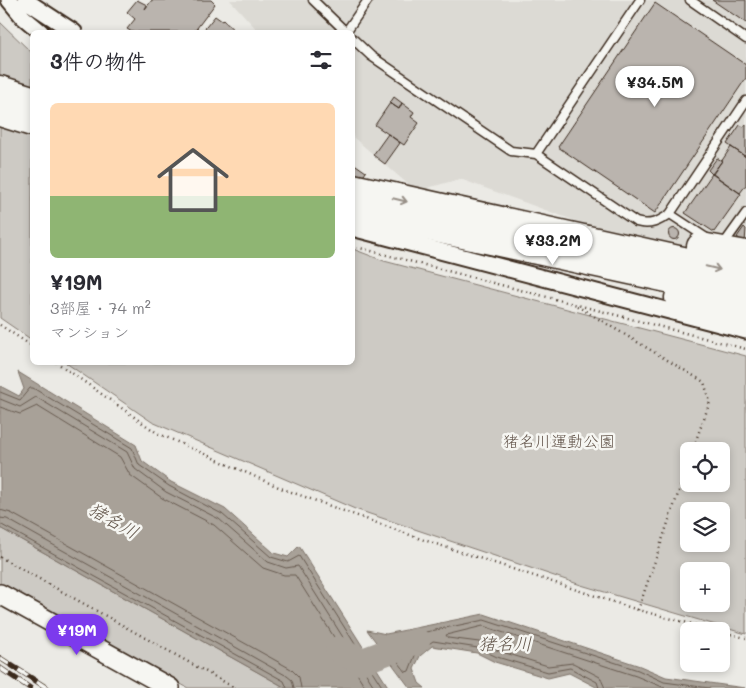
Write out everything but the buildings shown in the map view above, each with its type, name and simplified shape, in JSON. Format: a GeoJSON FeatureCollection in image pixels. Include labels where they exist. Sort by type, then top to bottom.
{"type":"FeatureCollection","features":[{"type":"Feature","properties":{"kind":"highway"},"geometry":{"type":"LineString","coordinates":[[0,90],[30,99]]}},
{"type":"Feature","properties":{"kind":"highway"},"geometry":{"type":"LineString","coordinates":[[0,112],[30,121]]}},
{"type":"Feature","properties":{"kind":"highway"},"geometry":{"type":"LineString","coordinates":[[355,189],[746,275]]}},
{"type":"Feature","properties":{"kind":"highway"},"geometry":{"type":"LineString","coordinates":[[355,211],[390,220],[746,295]]}},
{"type":"Feature","properties":{"kind":"highway"},"geometry":{"type":"LineString","coordinates":[[478,217],[746,255]]}},
{"type":"Feature","properties":{"kind":"highway"},"geometry":{"type":"LineString","coordinates":[[390,220],[423,233],[705,304],[746,317]]}},
{"type":"Feature","properties":{"kind":"street"},"geometry":{"type":"LineString","coordinates":[[9,0],[23,17],[39,30]]}},
{"type":"Feature","properties":{"kind":"street"},"geometry":{"type":"LineString","coordinates":[[26,0],[71,30]]}},
{"type":"Feature","properties":{"kind":"street"},"geometry":{"type":"LineString","coordinates":[[355,229],[746,331]]}},
{"type":"Feature","properties":{"kind":"street"},"geometry":{"type":"LineString","coordinates":[[0,594],[170,688]]}},
{"type":"Feature","properties":{"kind":"lane"},"geometry":{"type":"LineString","coordinates":[[313,0],[345,30]]}},
{"type":"Feature","properties":{"kind":"lane"},"geometry":{"type":"LineString","coordinates":[[348,30],[368,0]]}},
{"type":"Feature","properties":{"kind":"lane"},"geometry":{"type":"LineString","coordinates":[[536,154],[640,0]]}},
{"type":"Feature","properties":{"kind":"lane"},"geometry":{"type":"LineString","coordinates":[[690,0],[746,39]]}},
{"type":"Feature","properties":{"kind":"lane"},"geometry":{"type":"LineString","coordinates":[[355,41],[371,56],[511,151],[536,154],[636,222],[645,225],[654,224],[670,214],[746,101]]}},
{"type":"Feature","properties":{"kind":"lane"},"geometry":{"type":"LineString","coordinates":[[670,214],[722,248],[746,213]]}},
{"type":"Feature","properties":{"kind":"path"},"geometry":{"type":"LineString","coordinates":[[355,247],[746,349]]}},
{"type":"Feature","properties":{"kind":"path"},"geometry":{"type":"LineString","coordinates":[[573,303],[704,382],[710,402],[695,442]]}},
{"type":"Feature","properties":{"kind":"path"},"geometry":{"type":"LineString","coordinates":[[0,325],[30,345]]}},
{"type":"Feature","properties":{"kind":"path"},"geometry":{"type":"LineString","coordinates":[[60,365],[157,433],[283,489],[424,540],[638,610],[683,622]]}},
{"type":"Feature","properties":{"kind":"path"},"geometry":{"type":"LineString","coordinates":[[638,610],[680,488]]}},
{"type":"Feature","properties":{"kind":"path"},"geometry":{"type":"LineString","coordinates":[[0,557],[235,688]]}},
{"type":"Feature","properties":{"kind":"path"},"geometry":{"type":"LineString","coordinates":[[730,634],[746,638]]}},
{"type":"Feature","properties":{"kind":"shaded area"},"geometry":{"type":"Polygon","coordinates":[[[230,0],[746,0],[746,283],[460,179],[416,191],[355,139],[355,30],[257,30],[230,0]]]}},
{"type":"Feature","properties":{"kind":"green space"},"geometry":{"type":"Polygon","coordinates":[[[0,22],[30,51],[30,339],[0,318],[0,22]]]}},
{"type":"Feature","properties":{"kind":"green space","name":"猪名川運動公園"},"geometry":{"type":"Polygon","coordinates":[[[355,250],[384,261],[746,356],[746,634],[730,629],[730,622],[706,622],[581,585],[355,509],[152,422],[69,365],[355,365],[355,250]]]}},
{"type":"Feature","properties":{"kind":"green space"},"geometry":{"type":"Polygon","coordinates":[[[0,528],[286,688],[188,688],[0,585],[0,528]]]}},
{"type":"Feature","properties":{"kind":"water"},"geometry":{"type":"Polygon","coordinates":[[[18,372],[136,445],[142,461],[171,482],[225,509],[274,553],[288,557],[299,546],[389,688],[286,688],[0,528],[0,386],[19,396],[24,389],[18,372]]]}},
{"type":"Feature","properties":{"kind":"water","name":"猪名川"},"geometry":{"type":"Polygon","coordinates":[[[484,614],[640,666],[666,677],[745,688],[598,688],[569,673],[548,678],[495,662],[477,653],[432,646],[420,656],[414,669],[419,683],[425,688],[410,688],[367,630],[386,634],[484,614]]]}},
{"type":"Feature","properties":{"kind":"waterway","name":"猪名川"},"geometry":{"type":"LineString","coordinates":[[338,649],[360,662],[417,641]]}},
{"type":"Feature","properties":{"kind":"railway"},"geometry":{"type":"LineString","coordinates":[[0,658],[47,688]]}},
{"type":"Feature","properties":{"kind":"railway"},"geometry":{"type":"LineString","coordinates":[[0,668],[30,688]]}}]}
